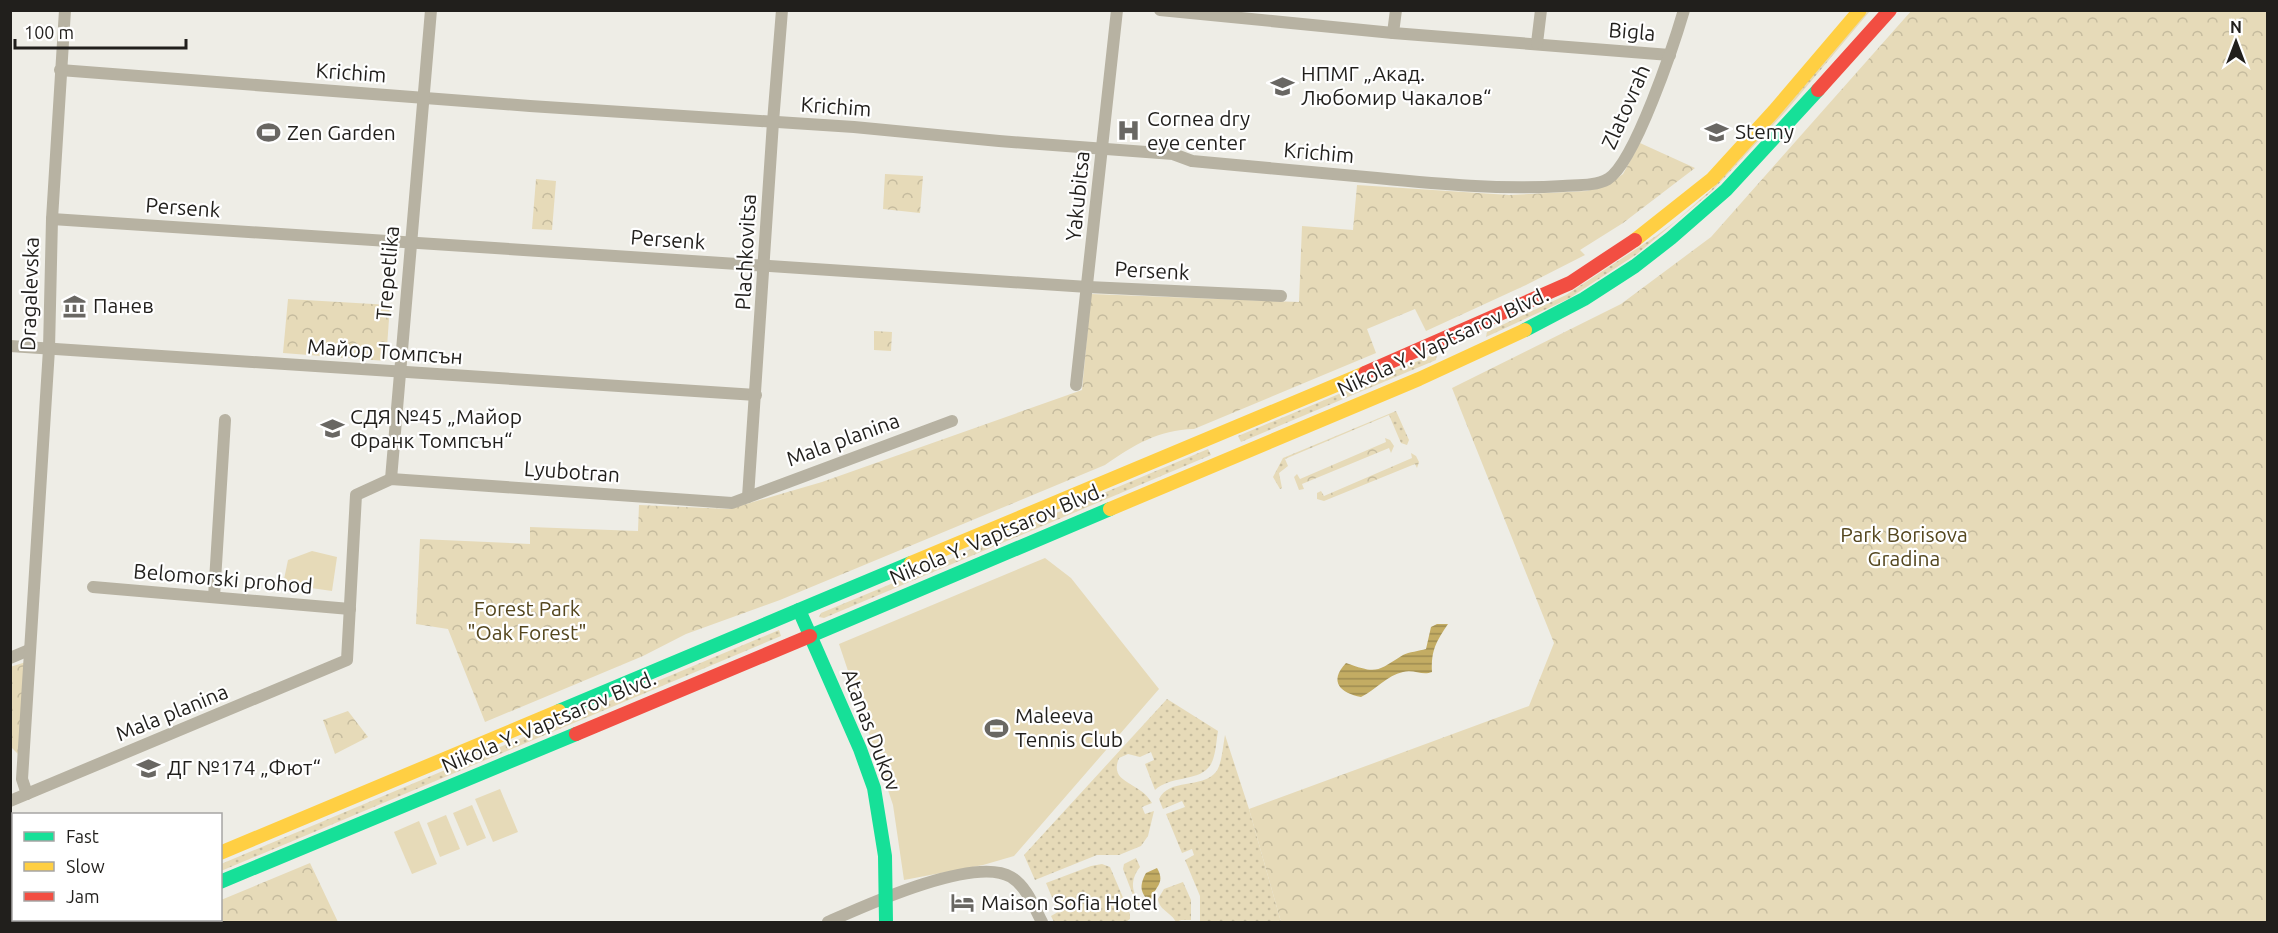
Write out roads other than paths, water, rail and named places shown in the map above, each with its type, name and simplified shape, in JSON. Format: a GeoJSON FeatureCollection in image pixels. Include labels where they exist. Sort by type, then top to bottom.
{"type":"FeatureCollection","features":[{"type":"Feature","properties":{"kind":"main road"},"geometry":{"type":"LineString","coordinates":[[1736,154],[1768,101],[1842,10]]}},
{"type":"Feature","properties":{"kind":"main road"},"geometry":{"type":"LineString","coordinates":[[1736,154],[1860,10]]}},
{"type":"Feature","properties":{"kind":"main road","name":"Nikola Y. Vaptsarov Blvd."},"geometry":{"type":"LineString","coordinates":[[222,881],[1370,400],[1543,322],[1599,290],[1671,238],[1726,190],[1890,10]]}},
{"type":"Feature","properties":{"kind":"main road","name":"Nikola Y. Vaptsarov Blvd."},"geometry":{"type":"LineString","coordinates":[[222,852],[1552,292],[1598,267],[1624,249],[1712,179],[1736,154]]}},
{"type":"Feature","properties":{"kind":"main road","name":"Atanas Dukov"},"geometry":{"type":"LineString","coordinates":[[799,610],[860,749],[874,788],[885,856],[886,922]]}},
{"type":"Feature","properties":{"kind":"main road","name":"Atanas Dukov"},"geometry":{"type":"LineString","coordinates":[[880,922],[885,901]]}},
{"type":"Feature","properties":{"kind":"street","name":"Dragalevska"},"geometry":{"type":"LineString","coordinates":[[27,794],[22,779],[49,349],[52,219],[65,10]]}},
{"type":"Feature","properties":{"kind":"street","name":"Trepetlika"},"geometry":{"type":"LineString","coordinates":[[391,478],[431,10]]}},
{"type":"Feature","properties":{"kind":"street","name":"Plachkovitsa"},"geometry":{"type":"LineString","coordinates":[[748,496],[782,10]]}},
{"type":"Feature","properties":{"kind":"street","name":"Yakubitsa"},"geometry":{"type":"LineString","coordinates":[[1076,385],[1117,10]]}},
{"type":"Feature","properties":{"kind":"street","name":"Bigla"},"geometry":{"type":"LineString","coordinates":[[1160,10],[1393,33],[1670,55]]}},
{"type":"Feature","properties":{"kind":"street"},"geometry":{"type":"LineString","coordinates":[[1393,33],[1396,10]]}},
{"type":"Feature","properties":{"kind":"street"},"geometry":{"type":"LineString","coordinates":[[1537,43],[1541,10]]}},
{"type":"Feature","properties":{"kind":"street","name":"Zlatovrah"},"geometry":{"type":"LineString","coordinates":[[1607,180],[1618,170],[1630,152],[1670,55],[1684,10]]}},
{"type":"Feature","properties":{"kind":"street","name":"Krichim"},"geometry":{"type":"LineString","coordinates":[[60,70],[773,122],[1173,154],[1192,161],[1465,186],[1546,187],[1589,184],[1607,180]]}},
{"type":"Feature","properties":{"kind":"street","name":"Persenk"},"geometry":{"type":"LineString","coordinates":[[52,219],[1088,287],[1281,296]]}},
{"type":"Feature","properties":{"kind":"street","name":"Майор Томпсън"},"geometry":{"type":"LineString","coordinates":[[10,346],[756,395]]}},
{"type":"Feature","properties":{"kind":"street"},"geometry":{"type":"LineString","coordinates":[[214,597],[225,420]]}},
{"type":"Feature","properties":{"kind":"street","name":"Mala planina"},"geometry":{"type":"LineString","coordinates":[[748,496],[952,421]]}},
{"type":"Feature","properties":{"kind":"street"},"geometry":{"type":"LineString","coordinates":[[350,609],[356,495],[391,478]]}},
{"type":"Feature","properties":{"kind":"street","name":"Lyubotran"},"geometry":{"type":"LineString","coordinates":[[391,478],[732,503],[748,496]]}},
{"type":"Feature","properties":{"kind":"street","name":"Belomorski prohod"},"geometry":{"type":"LineString","coordinates":[[93,587],[350,609]]}},
{"type":"Feature","properties":{"kind":"street","name":"Mala planina"},"geometry":{"type":"LineString","coordinates":[[10,801],[347,660],[350,609]]}},
{"type":"Feature","properties":{"kind":"street"},"geometry":{"type":"LineString","coordinates":[[10,658],[29,650]]}},
{"type":"Feature","properties":{"kind":"street"},"geometry":{"type":"LineString","coordinates":[[10,766],[22,779]]}},
{"type":"Feature","properties":{"kind":"street"},"geometry":{"type":"LineString","coordinates":[[828,922],[968,873],[986,871],[1004,874],[1022,887],[1042,922]]}},
{"type":"Feature","properties":{"kind":"place","name":"НПМГ „Акад. Любомир Чакалов“"},"geometry":{"type":"Point","coordinates":[1283,86]}},
{"type":"Feature","properties":{"kind":"place","name":"Cornea dry eye center"},"geometry":{"type":"Point","coordinates":[1129,131]}},
{"type":"Feature","properties":{"kind":"place","name":"Stemy"},"geometry":{"type":"Point","coordinates":[1717,132]}},
{"type":"Feature","properties":{"kind":"place","name":"Zen Garden"},"geometry":{"type":"Point","coordinates":[269,133]}},
{"type":"Feature","properties":{"kind":"place","name":"Панев"},"geometry":{"type":"Point","coordinates":[75,306]}},
{"type":"Feature","properties":{"kind":"place","name":"СДЯ №45 „Майор Франк Томпсън“"},"geometry":{"type":"Point","coordinates":[332,429]}},
{"type":"Feature","properties":{"kind":"place","name":"Maleeva Tennis Club"},"geometry":{"type":"Point","coordinates":[997,728]}},
{"type":"Feature","properties":{"kind":"place","name":"ДГ №174 „Фют“"},"geometry":{"type":"Point","coordinates":[149,768]}},
{"type":"Feature","properties":{"kind":"place","name":"Maison Sofia Hotel"},"geometry":{"type":"Point","coordinates":[963,903]}},
{"type":"Feature","properties":{"kind":"park label","name":"Park Borisova Gradina"},"geometry":{"type":"Point","coordinates":[1904,547]}},
{"type":"Feature","properties":{"kind":"park label","name":"Forest Park \"Oak Forest\""},"geometry":{"type":"Point","coordinates":[527,621]}}]}
